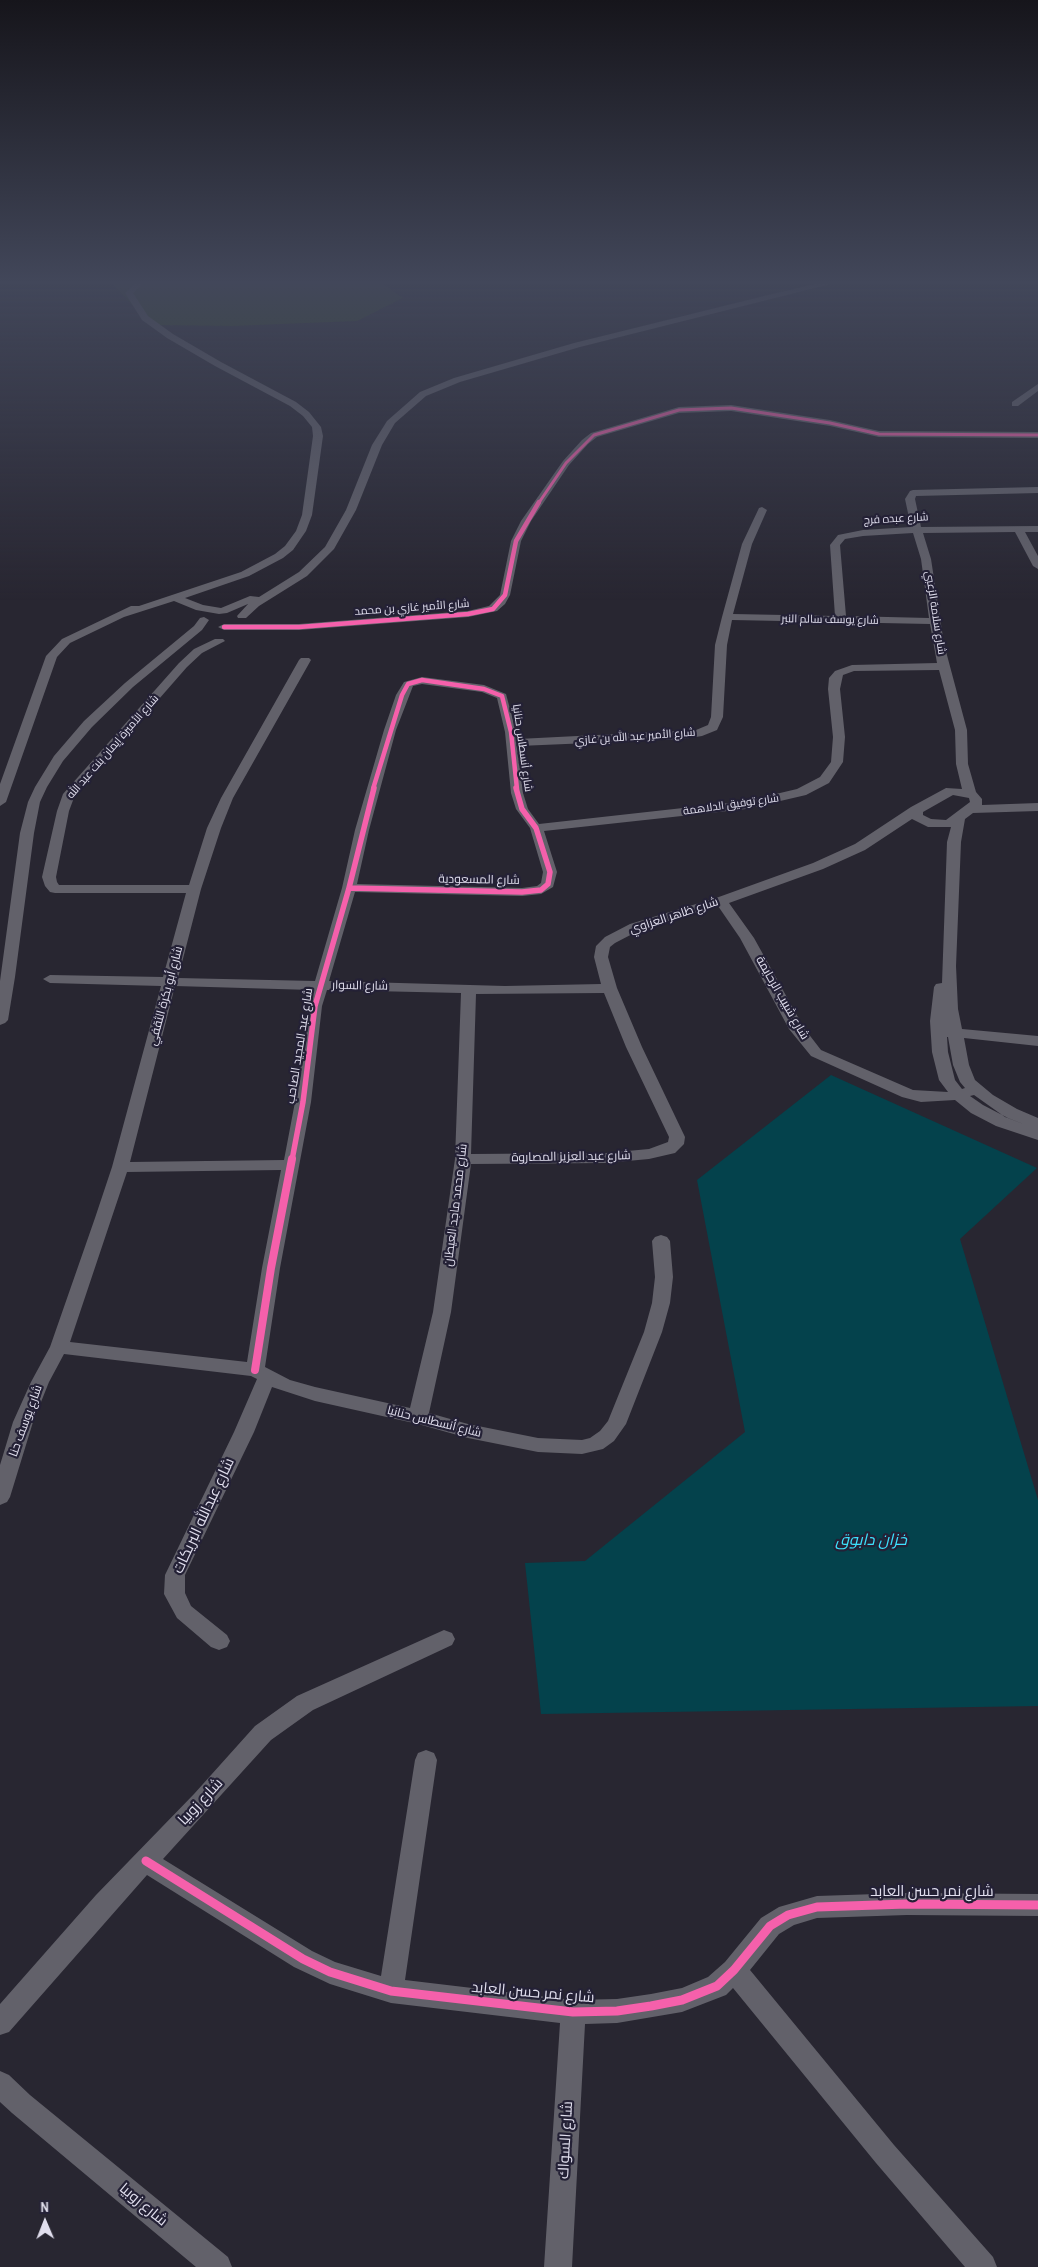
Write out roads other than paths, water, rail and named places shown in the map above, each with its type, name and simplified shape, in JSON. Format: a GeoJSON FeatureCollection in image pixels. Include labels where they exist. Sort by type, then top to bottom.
{"type":"FeatureCollection","features":[{"type":"Feature","properties":{"kind":"street"},"geometry":{"type":"LineString","coordinates":[[0,802],[52,656],[66,641],[76,634],[126,614],[245,574],[265,564],[289,548],[304,523],[314,475],[318,436],[316,427],[306,414],[293,404],[264,389]]}},
{"type":"Feature","properties":{"kind":"street"},"geometry":{"type":"LineString","coordinates":[[172,649],[239,622],[242,616],[255,604],[303,574],[328,551],[348,516],[377,445],[391,422],[423,394],[435,389]]}},
{"type":"Feature","properties":{"kind":"street"},"geometry":{"type":"LineString","coordinates":[[1015,404],[1036,389]]}},
{"type":"Feature","properties":{"kind":"street","name":"شارع الأمير غازي بن محمد"},"geometry":{"type":"LineString","coordinates":[[307,626],[468,614],[492,609],[505,594],[516,541],[538,502],[566,463],[585,442],[594,436],[642,419],[679,410],[731,408],[830,423],[879,434],[1038,435]]}},
{"type":"Feature","properties":{"kind":"street","name":"شارع سلامة الزعبي"},"geometry":{"type":"LineString","coordinates":[[972,800],[962,764],[961,730],[934,621],[926,559],[916,530],[910,499],[912,493],[1038,490]]}},
{"type":"Feature","properties":{"kind":"street","name":"شارع الأمير عبد الله بن غازي"},"geometry":{"type":"LineString","coordinates":[[512,743],[675,736],[698,733],[713,727],[717,717],[721,645],[727,618],[747,544],[762,510]]}},
{"type":"Feature","properties":{"kind":"street","name":"شارع عبده فرج"},"geometry":{"type":"LineString","coordinates":[[841,620],[835,552],[838,540],[849,535],[863,533],[1038,528]]}},
{"type":"Feature","properties":{"kind":"street"},"geometry":{"type":"LineString","coordinates":[[1018,529],[1038,566]]}},
{"type":"Feature","properties":{"kind":"street"},"geometry":{"type":"LineString","coordinates":[[0,1020],[8,977],[27,833],[34,802],[58,759],[88,724],[129,685],[201,626],[204,619],[247,602],[284,582],[330,546]]}},
{"type":"Feature","properties":{"kind":"street"},"geometry":{"type":"LineString","coordinates":[[171,598],[200,608],[235,612],[263,625],[307,626]]}},
{"type":"Feature","properties":{"kind":"street"},"geometry":{"type":"LineString","coordinates":[[171,598],[195,610],[208,624],[218,631],[307,626]]}},
{"type":"Feature","properties":{"kind":"street","name":"شارع يوسف سالم النبر"},"geometry":{"type":"LineString","coordinates":[[727,618],[934,621]]}},
{"type":"Feature","properties":{"kind":"street","name":"شارع الأميرة إيمان بنت عبد الله"},"geometry":{"type":"LineString","coordinates":[[194,889],[55,889],[50,883],[49,877],[63,811],[69,794],[183,665],[218,631]]}},
{"type":"Feature","properties":{"kind":"street","name":"شارع أبو بكرة الثقفي"},"geometry":{"type":"LineString","coordinates":[[59,1347],[81,1289],[120,1167],[194,889],[214,828],[227,798],[305,660]]}},
{"type":"Feature","properties":{"kind":"street","name":"شارع توفيق الدلاهمة"},"geometry":{"type":"LineString","coordinates":[[536,828],[746,805],[770,801],[801,792],[825,780],[837,762],[840,737],[834,689],[835,678],[839,672],[852,668],[944,666]]}},
{"type":"Feature","properties":{"kind":"street","name":"شارع أنسطاس حنانيا"},"geometry":{"type":"LineString","coordinates":[[416,680],[447,682],[498,693],[504,700],[512,743],[516,784],[522,809],[536,828]]}},
{"type":"Feature","properties":{"kind":"street","name":"شارع عبد المجيد الصاحب"},"geometry":{"type":"LineString","coordinates":[[261,1374],[271,1268],[303,1102],[315,1006],[349,888],[362,830],[390,730],[405,688],[416,680]]}},
{"type":"Feature","properties":{"kind":"street"},"geometry":{"type":"LineString","coordinates":[[944,793],[962,764]]}},
{"type":"Feature","properties":{"kind":"street"},"geometry":{"type":"LineString","coordinates":[[954,842],[943,831],[916,817],[916,810],[944,793],[956,791],[972,800],[1038,807]]}},
{"type":"Feature","properties":{"kind":"street"},"geometry":{"type":"LineString","coordinates":[[972,800],[959,818],[954,842],[948,966],[950,995],[964,1074],[976,1090],[998,1106],[1038,1124]]}},
{"type":"Feature","properties":{"kind":"street","name":"شارع ظاهر العزاوي"},"geometry":{"type":"LineString","coordinates":[[676,1144],[677,1137],[674,1128],[634,1047],[610,988],[600,957],[603,946],[610,940],[635,928],[721,901],[818,866],[860,847],[916,810]]}},
{"type":"Feature","properties":{"kind":"street","name":"شارع ظاهر العزاوي"},"geometry":{"type":"LineString","coordinates":[[888,830],[930,824],[948,824],[959,818]]}},
{"type":"Feature","properties":{"kind":"street","name":"شارع المسعودية"},"geometry":{"type":"LineString","coordinates":[[349,888],[487,892],[541,890],[548,884],[550,872],[536,828]]}},
{"type":"Feature","properties":{"kind":"street","name":"شارع شبيب الرحايمة"},"geometry":{"type":"LineString","coordinates":[[721,901],[747,938],[797,1029],[816,1053],[908,1094],[935,1097],[958,1095],[976,1090]]}},
{"type":"Feature","properties":{"kind":"street"},"geometry":{"type":"LineString","coordinates":[[948,966],[941,989],[938,1032],[947,1080],[958,1095],[987,1115],[1038,1135]]}},
{"type":"Feature","properties":{"kind":"street","name":"شارع السوار"},"geometry":{"type":"LineString","coordinates":[[50,979],[469,989],[610,988]]}},
{"type":"Feature","properties":{"kind":"street","name":"شارع محمد ماجد العيطان"},"geometry":{"type":"LineString","coordinates":[[418,1417],[442,1312],[463,1159],[469,989]]}},
{"type":"Feature","properties":{"kind":"street"},"geometry":{"type":"LineString","coordinates":[[938,1032],[1038,1041]]}},
{"type":"Feature","properties":{"kind":"street","name":"شارع عبد العزيز المصاروة"},"geometry":{"type":"LineString","coordinates":[[463,1159],[629,1156],[659,1152],[676,1144]]}},
{"type":"Feature","properties":{"kind":"street"},"geometry":{"type":"LineString","coordinates":[[120,1167],[291,1164]]}},
{"type":"Feature","properties":{"kind":"street","name":"شارع أنسطاس حنانيا"},"geometry":{"type":"LineString","coordinates":[[59,1347],[261,1374],[315,1394],[418,1417],[468,1431],[538,1445],[582,1447],[596,1444],[616,1424],[654,1332],[661,1303],[664,1277],[661,1241]]}},
{"type":"Feature","properties":{"kind":"street","name":"شارع يوسف حنا"},"geometry":{"type":"LineString","coordinates":[[0,1497],[24,1422],[40,1382],[59,1347]]}},
{"type":"Feature","properties":{"kind":"street","name":"شارع عبدالله البريكات"},"geometry":{"type":"LineString","coordinates":[[220,1641],[184,1612],[174,1594],[175,1575],[244,1432],[261,1374]]}},
{"type":"Feature","properties":{"kind":"street","name":"شارع زوبيا"},"geometry":{"type":"LineString","coordinates":[[0,2023],[105,1903],[146,1861],[262,1733],[305,1702],[444,1639]]}},
{"type":"Feature","properties":{"kind":"street"},"geometry":{"type":"LineString","coordinates":[[392,1992],[426,1760]]}},
{"type":"Feature","properties":{"kind":"street","name":"شارع نمر حسن العابد"},"geometry":{"type":"LineString","coordinates":[[146,1861],[302,1959],[330,1972],[392,1992],[574,2012],[617,2011],[682,2000],[717,1986],[734,1970],[770,1926],[788,1915],[817,1907],[887,1904],[1038,1905]]}},
{"type":"Feature","properties":{"kind":"street"},"geometry":{"type":"LineString","coordinates":[[734,1970],[898,2168],[983,2267]]}},
{"type":"Feature","properties":{"kind":"street","name":"شارع السواك"},"geometry":{"type":"LineString","coordinates":[[558,2267],[574,2012]]}},
{"type":"Feature","properties":{"kind":"street","name":"شارع زوبيا"},"geometry":{"type":"LineString","coordinates":[[0,2084],[21,2104],[218,2267]]}},
{"type":"Feature","properties":{"kind":"water","name":"خزان دابوق"},"geometry":{"type":"Polygon","coordinates":[[[831,1075],[1037,1168],[960,1239],[1038,1500],[1038,1706],[541,1714],[525,1563],[585,1561],[745,1432],[697,1180],[831,1075]]]}}]}
